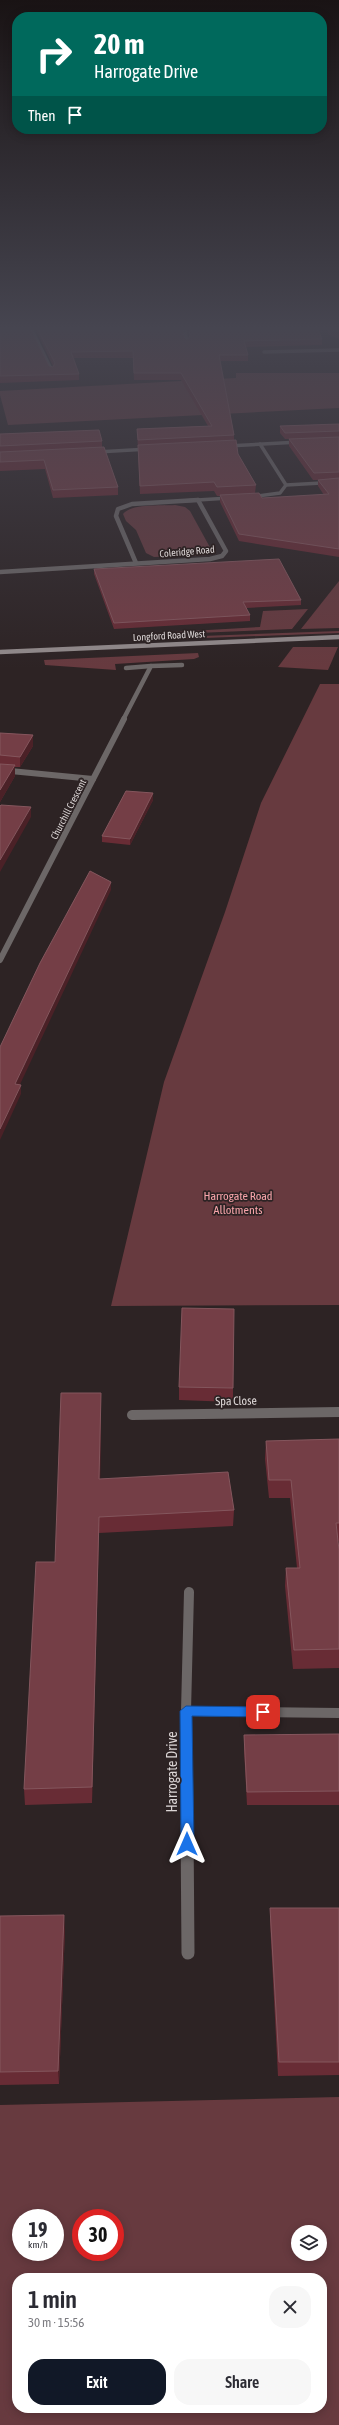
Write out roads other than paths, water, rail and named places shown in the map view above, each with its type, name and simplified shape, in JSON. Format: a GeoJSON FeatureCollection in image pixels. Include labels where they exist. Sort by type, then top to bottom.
{"type":"FeatureCollection","features":[{"type":"Feature","properties":{"kind":"street"},"geometry":{"type":"LineString","coordinates":[[223,446],[280,443]]}},
{"type":"Feature","properties":{"kind":"street"},"geometry":{"type":"LineString","coordinates":[[260,444],[286,485]]}},
{"type":"Feature","properties":{"kind":"street"},"geometry":{"type":"LineString","coordinates":[[93,452],[154,449]]}},
{"type":"Feature","properties":{"kind":"street"},"geometry":{"type":"LineString","coordinates":[[246,497],[280,493],[286,485],[339,482]]}},
{"type":"Feature","properties":{"kind":"street"},"geometry":{"type":"LineString","coordinates":[[136,563],[116,516],[118,509],[132,504],[238,498]]}},
{"type":"Feature","properties":{"kind":"street","name":"Coleridge Road"},"geometry":{"type":"LineString","coordinates":[[0,572],[222,556],[226,551],[198,500]]}},
{"type":"Feature","properties":{"kind":"street","name":"Longford Road West"},"geometry":{"type":"LineString","coordinates":[[0,652],[339,637]]}},
{"type":"Feature","properties":{"kind":"street"},"geometry":{"type":"LineString","coordinates":[[126,668],[182,665]]}},
{"type":"Feature","properties":{"kind":"street","name":"Churchill Crescent"},"geometry":{"type":"LineString","coordinates":[[0,960],[152,666]]}},
{"type":"Feature","properties":{"kind":"street"},"geometry":{"type":"LineString","coordinates":[[0,770],[93,779]]}},
{"type":"Feature","properties":{"kind":"street","name":"Spa Close"},"geometry":{"type":"LineString","coordinates":[[132,1415],[339,1412]]}},
{"type":"Feature","properties":{"kind":"street","name":"Harrogate Drive"},"geometry":{"type":"LineString","coordinates":[[188,1592],[186,1711],[188,1953]]}},
{"type":"Feature","properties":{"kind":"street"},"geometry":{"type":"LineString","coordinates":[[186,1711],[339,1713]]}},
{"type":"Feature","properties":{"kind":"park label","name":"Harrogate Road Allotments"},"geometry":{"type":"Point","coordinates":[238,1203]}}]}
